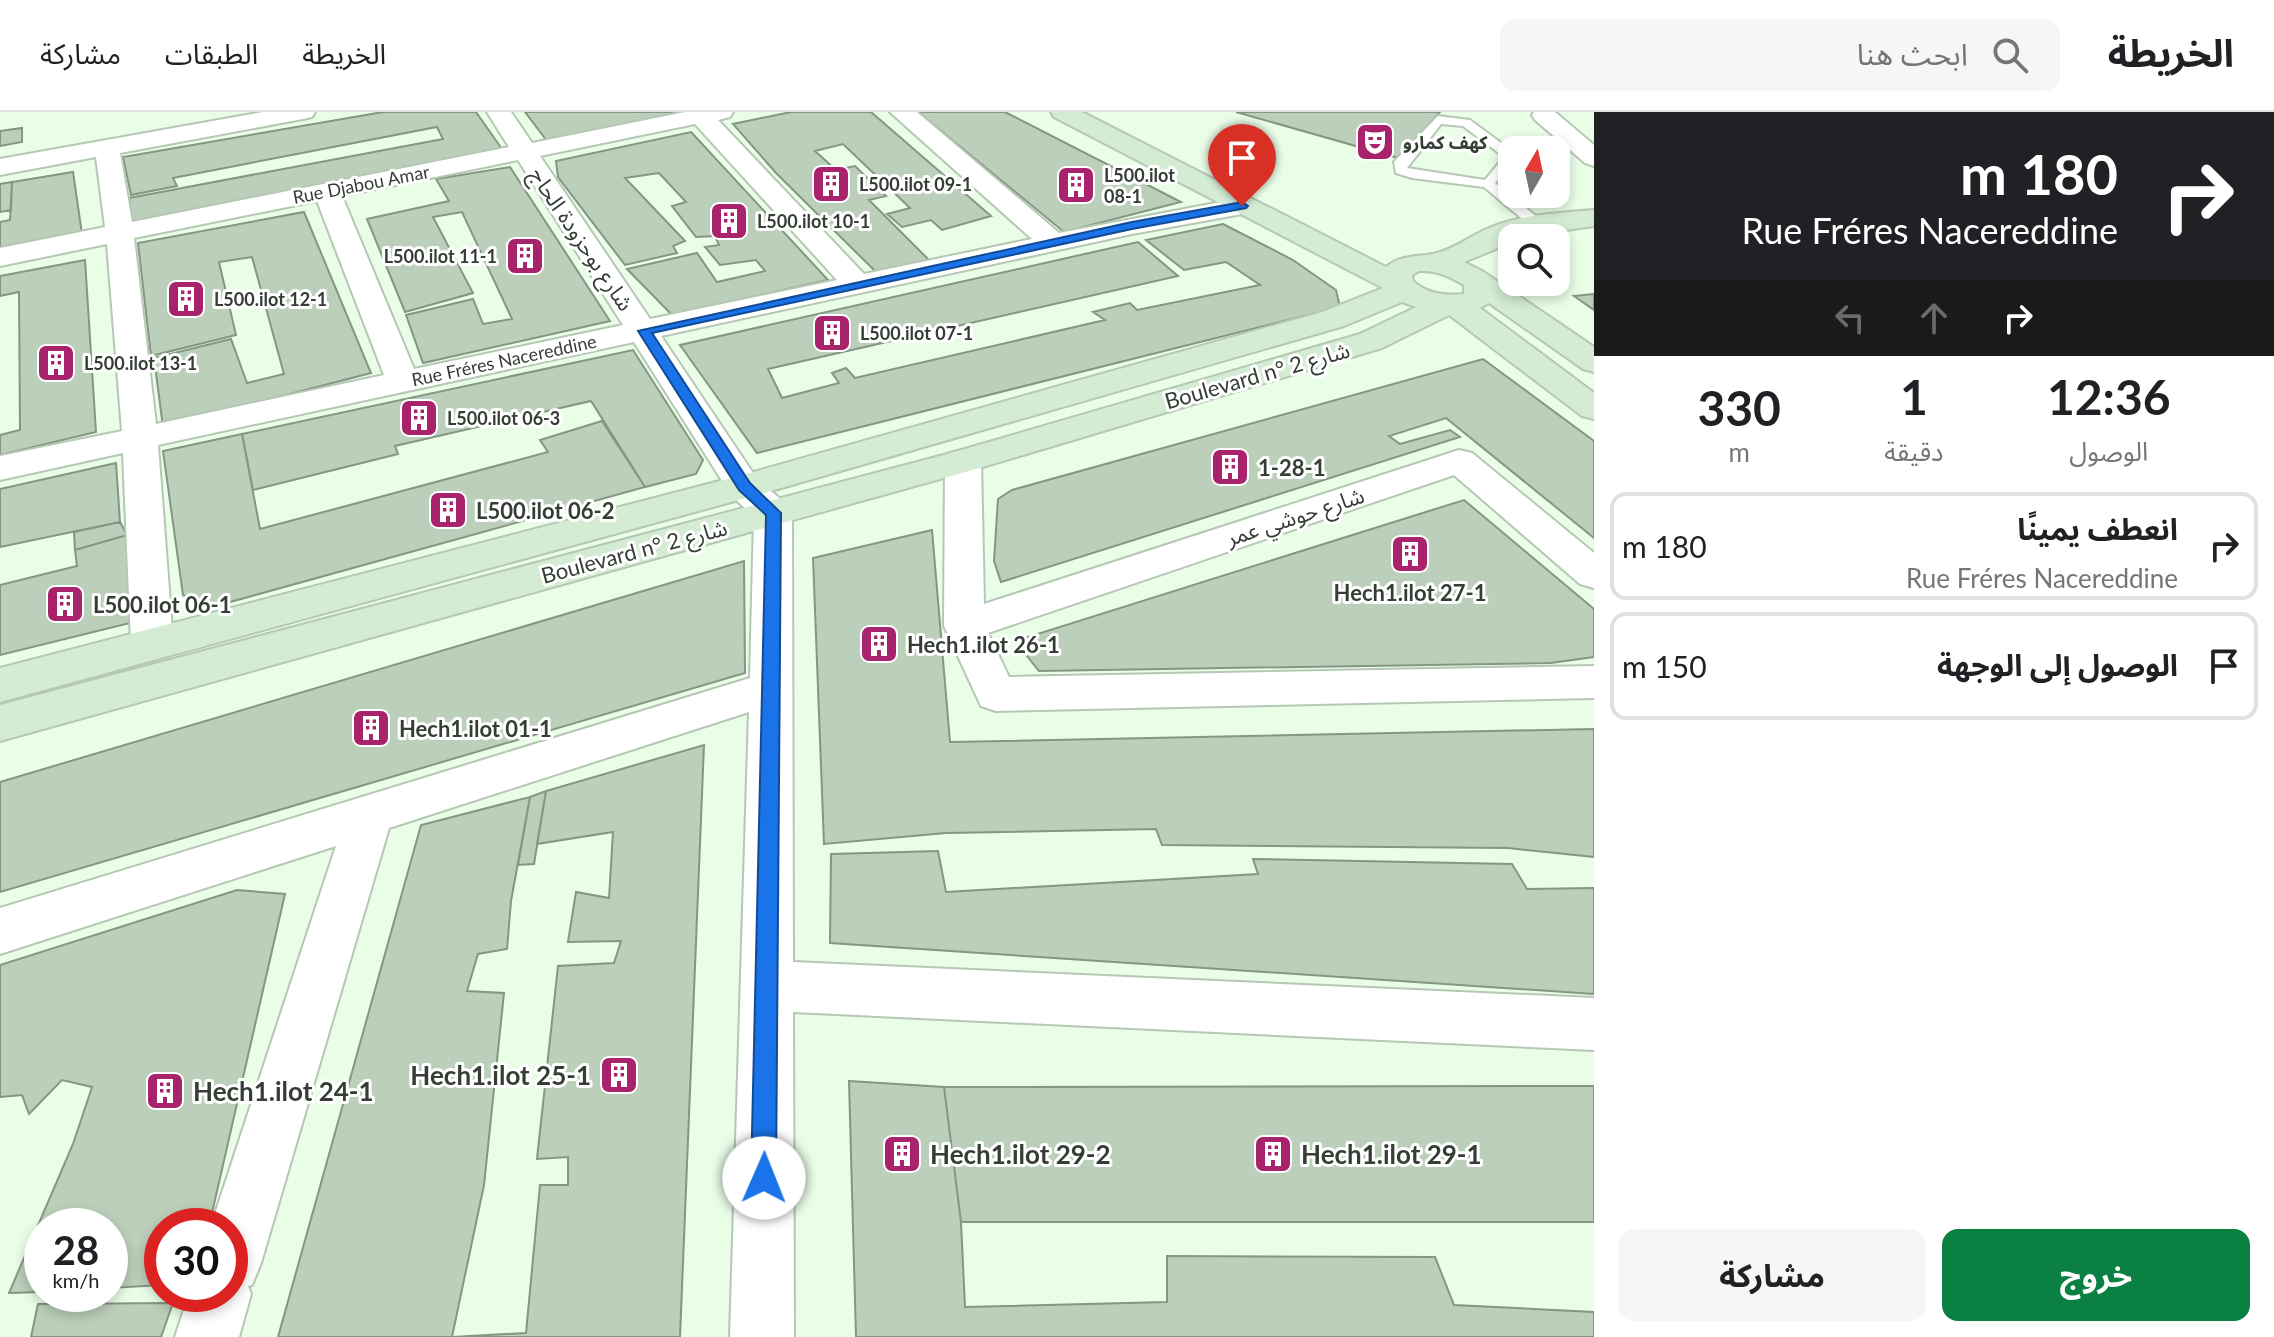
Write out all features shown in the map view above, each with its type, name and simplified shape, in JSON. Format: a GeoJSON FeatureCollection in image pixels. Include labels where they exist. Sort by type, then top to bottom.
{"type":"FeatureCollection","features":[{"type":"Feature","properties":{"kind":"main road"},"geometry":{"type":"LineString","coordinates":[[1063,112],[1242,206],[1463,293],[1594,362]]}},
{"type":"Feature","properties":{"kind":"main road"},"geometry":{"type":"LineString","coordinates":[[1117,112],[1172,139]]}},
{"type":"Feature","properties":{"kind":"main road","name":"Boulevard n° شارع 2"},"geometry":{"type":"LineString","coordinates":[[1537,224],[1594,218]]}},
{"type":"Feature","properties":{"kind":"main road","name":"Boulevard n° شارع 2"},"geometry":{"type":"LineString","coordinates":[[0,723],[759,500],[1333,319],[1416,275],[1486,243],[1498,234]]}},
{"type":"Feature","properties":{"kind":"main road"},"geometry":{"type":"LineString","coordinates":[[1570,245],[1594,242]]}},
{"type":"Feature","properties":{"kind":"main road"},"geometry":{"type":"LineString","coordinates":[[1395,249],[1416,275],[1423,300],[1463,293]]}},
{"type":"Feature","properties":{"kind":"main road","name":"Boulevard n° شارع 2"},"geometry":{"type":"LineString","coordinates":[[0,685],[152,643],[759,500],[963,461],[1371,341],[1463,293],[1498,268]]}},
{"type":"Feature","properties":{"kind":"main road"},"geometry":{"type":"LineString","coordinates":[[1463,293],[1594,409]]}},
{"type":"Feature","properties":{"kind":"street"},"geometry":{"type":"LineString","coordinates":[[0,167],[303,112]]}},
{"type":"Feature","properties":{"kind":"street","name":"شارع بوحزودة الحاج"},"geometry":{"type":"LineString","coordinates":[[499,112],[759,500]]}},
{"type":"Feature","properties":{"kind":"street"},"geometry":{"type":"LineString","coordinates":[[902,112],[1053,242]]}},
{"type":"Feature","properties":{"kind":"street"},"geometry":{"type":"LineString","coordinates":[[711,114],[857,284]]}},
{"type":"Feature","properties":{"kind":"street","name":"Rue Djabou Amar"},"geometry":{"type":"LineString","coordinates":[[0,257],[711,114]]}},
{"type":"Feature","properties":{"kind":"street"},"geometry":{"type":"LineString","coordinates":[[1542,114],[1582,114]]}},
{"type":"Feature","properties":{"kind":"street"},"geometry":{"type":"LineString","coordinates":[[1542,114],[1594,158]]}},
{"type":"Feature","properties":{"kind":"street"},"geometry":{"type":"LineString","coordinates":[[107,148],[121,232],[142,437],[152,643]]}},
{"type":"Feature","properties":{"kind":"street"},"geometry":{"type":"LineString","coordinates":[[326,191],[402,380]]}},
{"type":"Feature","properties":{"kind":"street","name":"Rue Fréres Nacereddine"},"geometry":{"type":"LineString","coordinates":[[0,468],[1053,242],[1242,206]]}},
{"type":"Feature","properties":{"kind":"street"},"geometry":{"type":"LineString","coordinates":[[963,461],[964,626],[996,694],[1594,682]]}},
{"type":"Feature","properties":{"kind":"street","name":"شارع حوشي عمر"},"geometry":{"type":"LineString","coordinates":[[964,626],[1459,461],[1594,574]]}},
{"type":"Feature","properties":{"kind":"street"},"geometry":{"type":"LineString","coordinates":[[759,500],[770,688],[762,1337]]}},
{"type":"Feature","properties":{"kind":"street"},"geometry":{"type":"LineString","coordinates":[[0,931],[770,688]]}},
{"type":"Feature","properties":{"kind":"street"},"geometry":{"type":"LineString","coordinates":[[247,1208],[369,815]]}},
{"type":"Feature","properties":{"kind":"street"},"geometry":{"type":"LineString","coordinates":[[766,986],[1594,1024]]}},
{"type":"Feature","properties":{"kind":"street"},"geometry":{"type":"LineString","coordinates":[[207,1337],[215,1312]]}},
{"type":"Feature","properties":{"kind":"lane"},"geometry":{"type":"LineString","coordinates":[[1488,184],[1511,156],[1466,123],[1453,120],[1438,120],[1399,165],[1401,170],[1412,174],[1488,184],[1537,224]]}},
{"type":"Feature","properties":{"kind":"building"},"geometry":{"type":"Polygon","coordinates":[[[383,112],[476,112],[502,149],[132,226],[129,198],[443,139],[437,127],[173,178],[177,186],[131,195],[123,157],[383,112]]]}},
{"type":"Feature","properties":{"kind":"building"},"geometry":{"type":"Polygon","coordinates":[[[525,112],[682,112],[547,141],[525,112]]]}},
{"type":"Feature","properties":{"kind":"building","name":"L500.ilot 09-1"},"geometry":{"type":"Polygon","coordinates":[[[791,112],[871,112],[991,216],[942,230],[931,220],[902,227],[887,214],[910,208],[843,144],[815,151],[836,170],[855,166],[886,196],[869,200],[932,263],[879,275],[776,173],[733,124],[791,112]]]}},
{"type":"Feature","properties":{"kind":"building","name":"L500.ilot 08-1"},"geometry":{"type":"Polygon","coordinates":[[[918,112],[1005,112],[1181,202],[1064,232],[918,112]]]}},
{"type":"Feature","properties":{"kind":"building"},"geometry":{"type":"Polygon","coordinates":[[[1236,112],[1440,112],[1398,158],[1236,112]]]}},
{"type":"Feature","properties":{"kind":"building"},"geometry":{"type":"Polygon","coordinates":[[[22,128],[22,142],[0,146],[0,131],[22,128]]]}},
{"type":"Feature","properties":{"kind":"building","name":"L500.ilot 10-1"},"geometry":{"type":"Polygon","coordinates":[[[691,132],[828,280],[672,315],[627,269],[697,253],[717,282],[765,271],[756,260],[720,265],[705,247],[719,245],[715,236],[696,237],[672,206],[686,202],[659,173],[625,178],[685,241],[673,246],[677,253],[625,265],[558,177],[556,161],[691,132]]]}},
{"type":"Feature","properties":{"kind":"building","name":"L500.ilot 11-1"},"geometry":{"type":"Polygon","coordinates":[[[510,167],[610,321],[423,363],[406,315],[473,299],[483,324],[512,319],[462,212],[433,217],[473,293],[405,312],[367,219],[449,201],[436,179],[510,167]]]}},
{"type":"Feature","properties":{"kind":"building"},"geometry":{"type":"Polygon","coordinates":[[[73,172],[82,234],[0,251],[0,222],[10,220],[12,182],[73,172]]]}},
{"type":"Feature","properties":{"kind":"building"},"geometry":{"type":"Polygon","coordinates":[[[12,182],[11,210],[0,212],[0,184],[12,182]]]}},
{"type":"Feature","properties":{"kind":"building","name":"L500.ilot 12-1"},"geometry":{"type":"Polygon","coordinates":[[[304,212],[371,373],[163,427],[154,358],[231,339],[247,383],[284,374],[252,257],[219,262],[236,335],[151,356],[138,243],[304,212]]]}},
{"type":"Feature","properties":{"kind":"building","name":"L500.ilot 07-1"},"geometry":{"type":"Polygon","coordinates":[[[1223,224],[1293,260],[1336,290],[1340,307],[757,453],[680,345],[1138,242],[1178,276],[768,369],[782,398],[839,383],[832,373],[846,368],[855,378],[1105,320],[1093,312],[1130,303],[1137,310],[1260,285],[1226,262],[1184,270],[1146,240],[1223,224]]]}},
{"type":"Feature","properties":{"kind":"building","name":"L500.ilot 13-1"},"geometry":{"type":"Polygon","coordinates":[[[85,260],[96,432],[0,455],[0,435],[20,430],[19,292],[0,296],[0,276],[85,260]]]}},
{"type":"Feature","properties":{"kind":"building"},"geometry":{"type":"Polygon","coordinates":[[[1594,294],[1594,310],[1574,296],[1594,294]]]}},
{"type":"Feature","properties":{"kind":"building","name":"L500.ilot 06-3"},"geometry":{"type":"Polygon","coordinates":[[[633,350],[703,460],[696,474],[645,487],[591,401],[395,446],[398,454],[253,490],[242,434],[633,350]]]}},
{"type":"Feature","properties":{"kind":"building","name":"1-28-1"},"geometry":{"type":"Polygon","coordinates":[[[1483,359],[1594,441],[1594,538],[1446,418],[1389,436],[1400,444],[1450,430],[1460,437],[1001,582],[994,561],[998,499],[1012,490],[1483,359]]]}},
{"type":"Feature","properties":{"kind":"building","name":"L500.ilot 06-2"},"geometry":{"type":"Polygon","coordinates":[[[602,421],[645,487],[223,604],[204,606],[183,595],[163,451],[242,434],[260,529],[548,452],[540,440],[602,421]]]}},
{"type":"Feature","properties":{"kind":"building","name":"L500.ilot 06-1"},"geometry":{"type":"Polygon","coordinates":[[[116,463],[120,522],[0,547],[0,489],[116,463]]]}},
{"type":"Feature","properties":{"kind":"building","name":"Hech1.ilot 27-1"},"geometry":{"type":"Polygon","coordinates":[[[1464,500],[1594,609],[1594,657],[1551,663],[1039,671],[1015,641],[1464,500]]]}},
{"type":"Feature","properties":{"kind":"building"},"geometry":{"type":"Polygon","coordinates":[[[120,522],[127,535],[75,550],[74,532],[120,522]]]}},
{"type":"Feature","properties":{"kind":"building","name":"Hech1.ilot 26-1"},"geometry":{"type":"Polygon","coordinates":[[[932,530],[950,742],[1594,729],[1594,857],[1508,848],[1162,845],[1156,829],[946,833],[824,844],[813,558],[932,530]]]}},
{"type":"Feature","properties":{"kind":"building","name":"L500.ilot 06-1"},"geometry":{"type":"Polygon","coordinates":[[[127,535],[130,623],[0,655],[0,585],[77,566],[75,550],[127,535]]]}},
{"type":"Feature","properties":{"kind":"building","name":"Hech1.ilot 01-1"},"geometry":{"type":"Polygon","coordinates":[[[744,561],[745,673],[0,892],[0,782],[744,561]]]}},
{"type":"Feature","properties":{"kind":"building"},"geometry":{"type":"Polygon","coordinates":[[[704,745],[680,1337],[452,1337],[526,1333],[540,1185],[568,1185],[568,1157],[537,1159],[558,966],[614,963],[621,941],[568,942],[576,892],[609,898],[613,832],[537,844],[546,791],[704,745]]]}},
{"type":"Feature","properties":{"kind":"building"},"geometry":{"type":"Polygon","coordinates":[[[546,791],[534,864],[518,865],[530,797],[546,791]]]}},
{"type":"Feature","properties":{"kind":"building"},"geometry":{"type":"Polygon","coordinates":[[[530,797],[511,901],[507,949],[478,954],[467,991],[504,993],[484,1185],[452,1337],[278,1337],[421,825],[530,797]]]}},
{"type":"Feature","properties":{"kind":"building"},"geometry":{"type":"Polygon","coordinates":[[[938,851],[946,892],[1258,874],[1253,859],[1512,864],[1527,889],[1594,888],[1594,994],[830,943],[831,854],[938,851]]]}},
{"type":"Feature","properties":{"kind":"building","name":"Hech1.ilot 24-1"},"geometry":{"type":"Polygon","coordinates":[[[237,890],[285,894],[213,1208],[144,1208],[144,1286],[128,1287],[128,1208],[46,1208],[73,1144],[92,1087],[62,1080],[29,1114],[22,1095],[0,1097],[0,965],[237,890]]]}},
{"type":"Feature","properties":{"kind":"building","name":"Hech1.ilot 29-2"},"geometry":{"type":"Polygon","coordinates":[[[849,1081],[944,1087],[961,1222],[965,1307],[1167,1302],[1167,1256],[1435,1257],[1454,1305],[1594,1312],[1594,1337],[856,1337],[849,1081]]]}},
{"type":"Feature","properties":{"kind":"building","name":"Hech1.ilot 29-1"},"geometry":{"type":"Polygon","coordinates":[[[1594,1086],[1594,1222],[961,1222],[944,1087],[1594,1086]]]}},
{"type":"Feature","properties":{"kind":"building","name":"Hech1.ilot 24-1"},"geometry":{"type":"Polygon","coordinates":[[[24,1258],[24,1293],[9,1293],[24,1258]]]}},
{"type":"Feature","properties":{"kind":"building"},"geometry":{"type":"Polygon","coordinates":[[[128,1303],[144,1303],[144,1312],[170,1312],[161,1337],[31,1337],[36,1312],[128,1312],[128,1303]]]}},
{"type":"Feature","properties":{"kind":"place","name":"كهف كمارو"},"geometry":{"type":"Point","coordinates":[1375,142]}},
{"type":"Feature","properties":{"kind":"place","name":"L500.ilot 09-1"},"geometry":{"type":"Point","coordinates":[831,184]}},
{"type":"Feature","properties":{"kind":"place","name":"L500.ilot 08-1"},"geometry":{"type":"Point","coordinates":[1076,185]}},
{"type":"Feature","properties":{"kind":"place","name":"L500.ilot 10-1"},"geometry":{"type":"Point","coordinates":[729,221]}},
{"type":"Feature","properties":{"kind":"place","name":"L500.ilot 11-1"},"geometry":{"type":"Point","coordinates":[525,256]}},
{"type":"Feature","properties":{"kind":"place","name":"L500.ilot 12-1"},"geometry":{"type":"Point","coordinates":[186,299]}},
{"type":"Feature","properties":{"kind":"place","name":"L500.ilot 07-1"},"geometry":{"type":"Point","coordinates":[832,333]}},
{"type":"Feature","properties":{"kind":"place","name":"L500.ilot 13-1"},"geometry":{"type":"Point","coordinates":[56,363]}},
{"type":"Feature","properties":{"kind":"place","name":"L500.ilot 06-3"},"geometry":{"type":"Point","coordinates":[419,418]}},
{"type":"Feature","properties":{"kind":"place","name":"1-28-1"},"geometry":{"type":"Point","coordinates":[1230,467]}},
{"type":"Feature","properties":{"kind":"place","name":"L500.ilot 06-2"},"geometry":{"type":"Point","coordinates":[448,510]}},
{"type":"Feature","properties":{"kind":"place","name":"Hech1.ilot 27-1"},"geometry":{"type":"Point","coordinates":[1410,554]}},
{"type":"Feature","properties":{"kind":"place","name":"L500.ilot 06-1"},"geometry":{"type":"Point","coordinates":[65,604]}},
{"type":"Feature","properties":{"kind":"place","name":"Hech1.ilot 26-1"},"geometry":{"type":"Point","coordinates":[879,644]}},
{"type":"Feature","properties":{"kind":"place","name":"Hech1.ilot 01-1"},"geometry":{"type":"Point","coordinates":[371,728]}},
{"type":"Feature","properties":{"kind":"place","name":"Hech1.ilot 25-1"},"geometry":{"type":"Point","coordinates":[619,1075]}},
{"type":"Feature","properties":{"kind":"place","name":"Hech1.ilot 24-1"},"geometry":{"type":"Point","coordinates":[165,1091]}},
{"type":"Feature","properties":{"kind":"place","name":"Hech1.ilot 29-2"},"geometry":{"type":"Point","coordinates":[902,1154]}},
{"type":"Feature","properties":{"kind":"place","name":"Hech1.ilot 29-1"},"geometry":{"type":"Point","coordinates":[1273,1154]}},
{"type":"Feature","properties":{"kind":"route"},"geometry":{"type":"LineString","coordinates":[[764,1178],[773,513],[744,487],[644,331],[1132,226],[1242,206]]}}]}
